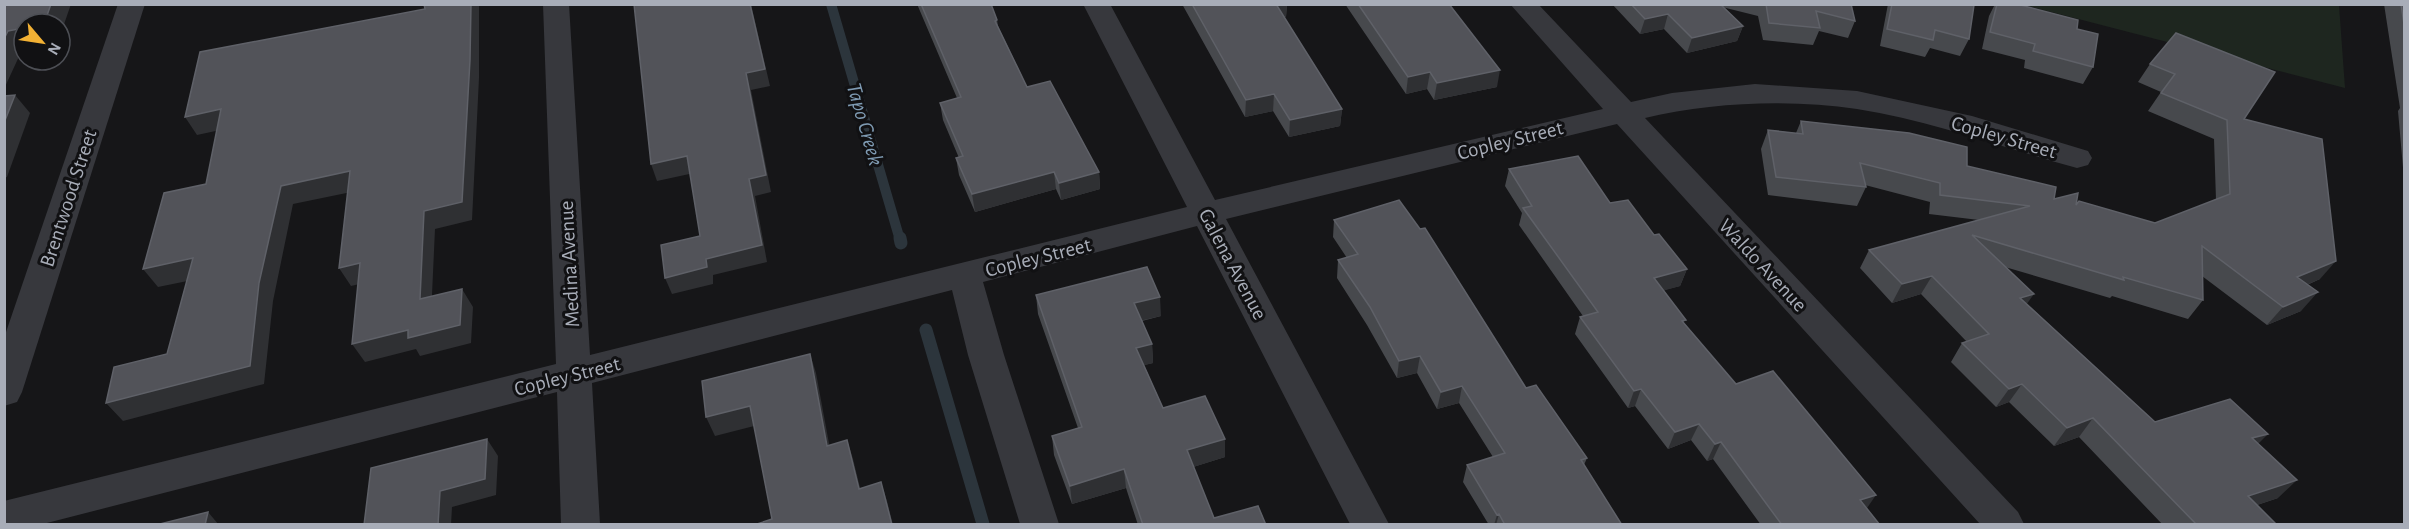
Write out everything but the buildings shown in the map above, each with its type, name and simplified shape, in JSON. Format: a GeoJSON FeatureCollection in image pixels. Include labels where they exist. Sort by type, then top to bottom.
{"type":"FeatureCollection","features":[{"type":"Feature","properties":{"kind":"street","name":"Brentwood Street"},"geometry":{"type":"LineString","coordinates":[[4,392],[132,4]]}},
{"type":"Feature","properties":{"kind":"street","name":"Medina Avenue"},"geometry":{"type":"LineString","coordinates":[[556,4],[581,525]]}},
{"type":"Feature","properties":{"kind":"street","name":"Galena Avenue"},"geometry":{"type":"LineString","coordinates":[[1096,4],[1370,525]]}},
{"type":"Feature","properties":{"kind":"street","name":"Waldo Avenue"},"geometry":{"type":"LineString","coordinates":[[1522,4],[2004,525]]}},
{"type":"Feature","properties":{"kind":"street","name":"Copley Street"},"geometry":{"type":"LineString","coordinates":[[4,518],[1206,213],[1672,102],[1755,93],[1857,100],[1972,126],[2077,158]]}},
{"type":"Feature","properties":{"kind":"street"},"geometry":{"type":"LineString","coordinates":[[965,275],[986,355],[1040,525]]}},
{"type":"Feature","properties":{"kind":"shaded area"},"geometry":{"type":"Polygon","coordinates":[[[2024,5],[2339,5],[2345,88],[2024,5]]]}},
{"type":"Feature","properties":{"kind":"waterway","name":"Tapo Creek"},"geometry":{"type":"LineString","coordinates":[[831,4],[900,240]]}},
{"type":"Feature","properties":{"kind":"waterway","name":"Tapo Creek"},"geometry":{"type":"LineString","coordinates":[[900,238],[901,243]]}},
{"type":"Feature","properties":{"kind":"waterway","name":"Tapo Creek"},"geometry":{"type":"LineString","coordinates":[[926,330],[983,524]]}}]}
